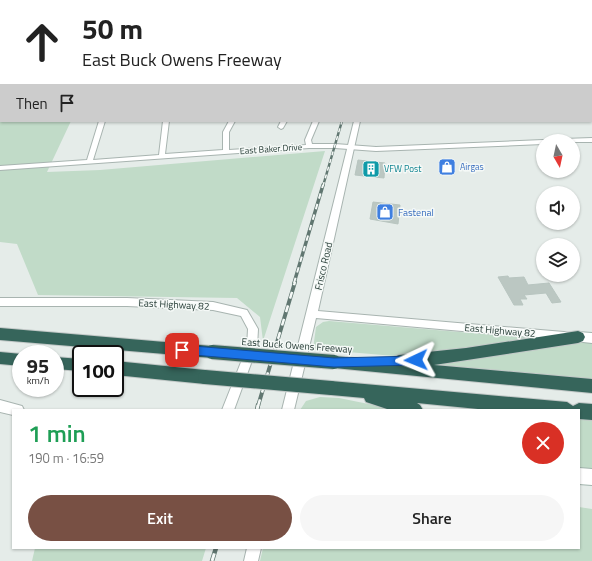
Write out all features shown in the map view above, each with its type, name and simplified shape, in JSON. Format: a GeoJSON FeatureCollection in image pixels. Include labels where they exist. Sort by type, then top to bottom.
{"type":"FeatureCollection","features":[{"type":"Feature","properties":{"kind":"highway","name":"East Buck Owens Freeway"},"geometry":{"type":"LineString","coordinates":[[0,334],[353,363],[592,386]]}},
{"type":"Feature","properties":{"kind":"highway"},"geometry":{"type":"LineString","coordinates":[[353,363],[432,360],[578,337]]}},
{"type":"Feature","properties":{"kind":"highway"},"geometry":{"type":"LineString","coordinates":[[0,358],[12,359]]}},
{"type":"Feature","properties":{"kind":"highway"},"geometry":{"type":"LineString","coordinates":[[124,369],[556,409]]}},
{"type":"Feature","properties":{"kind":"highway"},"geometry":{"type":"LineString","coordinates":[[337,389],[411,409]]}},
{"type":"Feature","properties":{"kind":"highway"},"geometry":{"type":"LineString","coordinates":[[580,411],[592,412]]}},
{"type":"Feature","properties":{"kind":"main road","name":"East Highway 82"},"geometry":{"type":"LineString","coordinates":[[578,337],[592,338]]}},
{"type":"Feature","properties":{"kind":"main road"},"geometry":{"type":"LineString","coordinates":[[580,476],[592,477]]}},
{"type":"Feature","properties":{"kind":"street"},"geometry":{"type":"LineString","coordinates":[[89,162],[102,122]]}},
{"type":"Feature","properties":{"kind":"street"},"geometry":{"type":"LineString","coordinates":[[162,156],[166,122]]}},
{"type":"Feature","properties":{"kind":"street"},"geometry":{"type":"LineString","coordinates":[[226,152],[226,132],[231,122]]}},
{"type":"Feature","properties":{"kind":"street"},"geometry":{"type":"LineString","coordinates":[[280,127],[283,122]]}},
{"type":"Feature","properties":{"kind":"street"},"geometry":{"type":"LineString","coordinates":[[309,146],[308,140],[316,122]]}},
{"type":"Feature","properties":{"kind":"street","name":"Frisco Road"},"geometry":{"type":"LineString","coordinates":[[288,409],[357,122]]}},
{"type":"Feature","properties":{"kind":"street"},"geometry":{"type":"LineString","coordinates":[[580,140],[592,140]]}},
{"type":"Feature","properties":{"kind":"street","name":"East Baker Drive"},"geometry":{"type":"LineString","coordinates":[[0,168],[309,146],[376,149],[536,142]]}},
{"type":"Feature","properties":{"kind":"street","name":"East Highway 82"},"geometry":{"type":"LineString","coordinates":[[0,302],[127,302],[213,306],[244,313],[253,330],[252,347],[228,409]]}},
{"type":"Feature","properties":{"kind":"street","name":"East Highway 82"},"geometry":{"type":"LineString","coordinates":[[312,314],[578,337]]}},
{"type":"Feature","properties":{"kind":"street"},"geometry":{"type":"LineString","coordinates":[[0,406],[14,409]]}},
{"type":"Feature","properties":{"kind":"street"},"geometry":{"type":"LineString","coordinates":[[250,561],[254,549]]}},
{"type":"Feature","properties":{"kind":"green space"},"geometry":{"type":"Polygon","coordinates":[[[0,122],[71,122],[47,172],[100,170],[325,151],[263,341],[260,317],[237,298],[38,295],[17,244],[0,242],[0,122]]]}},
{"type":"Feature","properties":{"kind":"green space"},"geometry":{"type":"Polygon","coordinates":[[[329,321],[532,338],[532,340],[406,357],[313,349],[316,327],[323,322],[329,321]]]}},
{"type":"Feature","properties":{"kind":"green space"},"geometry":{"type":"Polygon","coordinates":[[[575,343],[592,343],[592,379],[411,365],[575,343]]]}},
{"type":"Feature","properties":{"kind":"green space"},"geometry":{"type":"Polygon","coordinates":[[[320,397],[339,398],[393,409],[301,409],[306,401],[320,397]]]}},
{"type":"Feature","properties":{"kind":"green space"},"geometry":{"type":"Polygon","coordinates":[[[580,419],[592,420],[592,474],[580,471],[580,419]]]}},
{"type":"Feature","properties":{"kind":"green space"},"geometry":{"type":"Polygon","coordinates":[[[580,507],[592,509],[592,561],[260,561],[263,549],[580,549],[580,507]]]}},
{"type":"Feature","properties":{"kind":"green space"},"geometry":{"type":"Polygon","coordinates":[[[35,549],[206,549],[202,561],[32,561],[35,549]]]}},
{"type":"Feature","properties":{"kind":"building","name":"Airgas"},"geometry":{"type":"Polygon","coordinates":[[[443,159],[454,161],[452,174],[440,172],[443,159]]]}},
{"type":"Feature","properties":{"kind":"building","name":"VFW Post"},"geometry":{"type":"Polygon","coordinates":[[[358,160],[385,163],[384,178],[355,175],[358,160]]]}},
{"type":"Feature","properties":{"kind":"building","name":"Fastenal"},"geometry":{"type":"Polygon","coordinates":[[[373,202],[400,205],[398,224],[370,219],[373,202]]]}},
{"type":"Feature","properties":{"kind":"building"},"geometry":{"type":"Polygon","coordinates":[[[508,276],[509,278],[524,277],[528,285],[549,283],[561,302],[552,303],[546,293],[524,295],[527,299],[520,299],[523,305],[514,305],[498,277],[508,276]]]}},
{"type":"Feature","properties":{"kind":"railway"},"geometry":{"type":"LineString","coordinates":[[323,186],[342,122]]}},
{"type":"Feature","properties":{"kind":"railway"},"geometry":{"type":"LineString","coordinates":[[294,283],[323,185]]}},
{"type":"Feature","properties":{"kind":"railway"},"geometry":{"type":"LineString","coordinates":[[258,406],[295,282]]}},
{"type":"Feature","properties":{"kind":"railway"},"geometry":{"type":"LineString","coordinates":[[257,409],[258,405]]}},
{"type":"Feature","properties":{"kind":"railway"},"geometry":{"type":"LineString","coordinates":[[212,561],[216,549]]}},
{"type":"Feature","properties":{"kind":"place","name":"Airgas"},"geometry":{"type":"Point","coordinates":[447,167]}},
{"type":"Feature","properties":{"kind":"place","name":"VFW Post"},"geometry":{"type":"Point","coordinates":[371,169]}},
{"type":"Feature","properties":{"kind":"place","name":"Fastenal"},"geometry":{"type":"Point","coordinates":[385,212]}},
{"type":"Feature","properties":{"kind":"route"},"geometry":{"type":"LineString","coordinates":[[182,350],[353,363],[416,360]]}}]}
